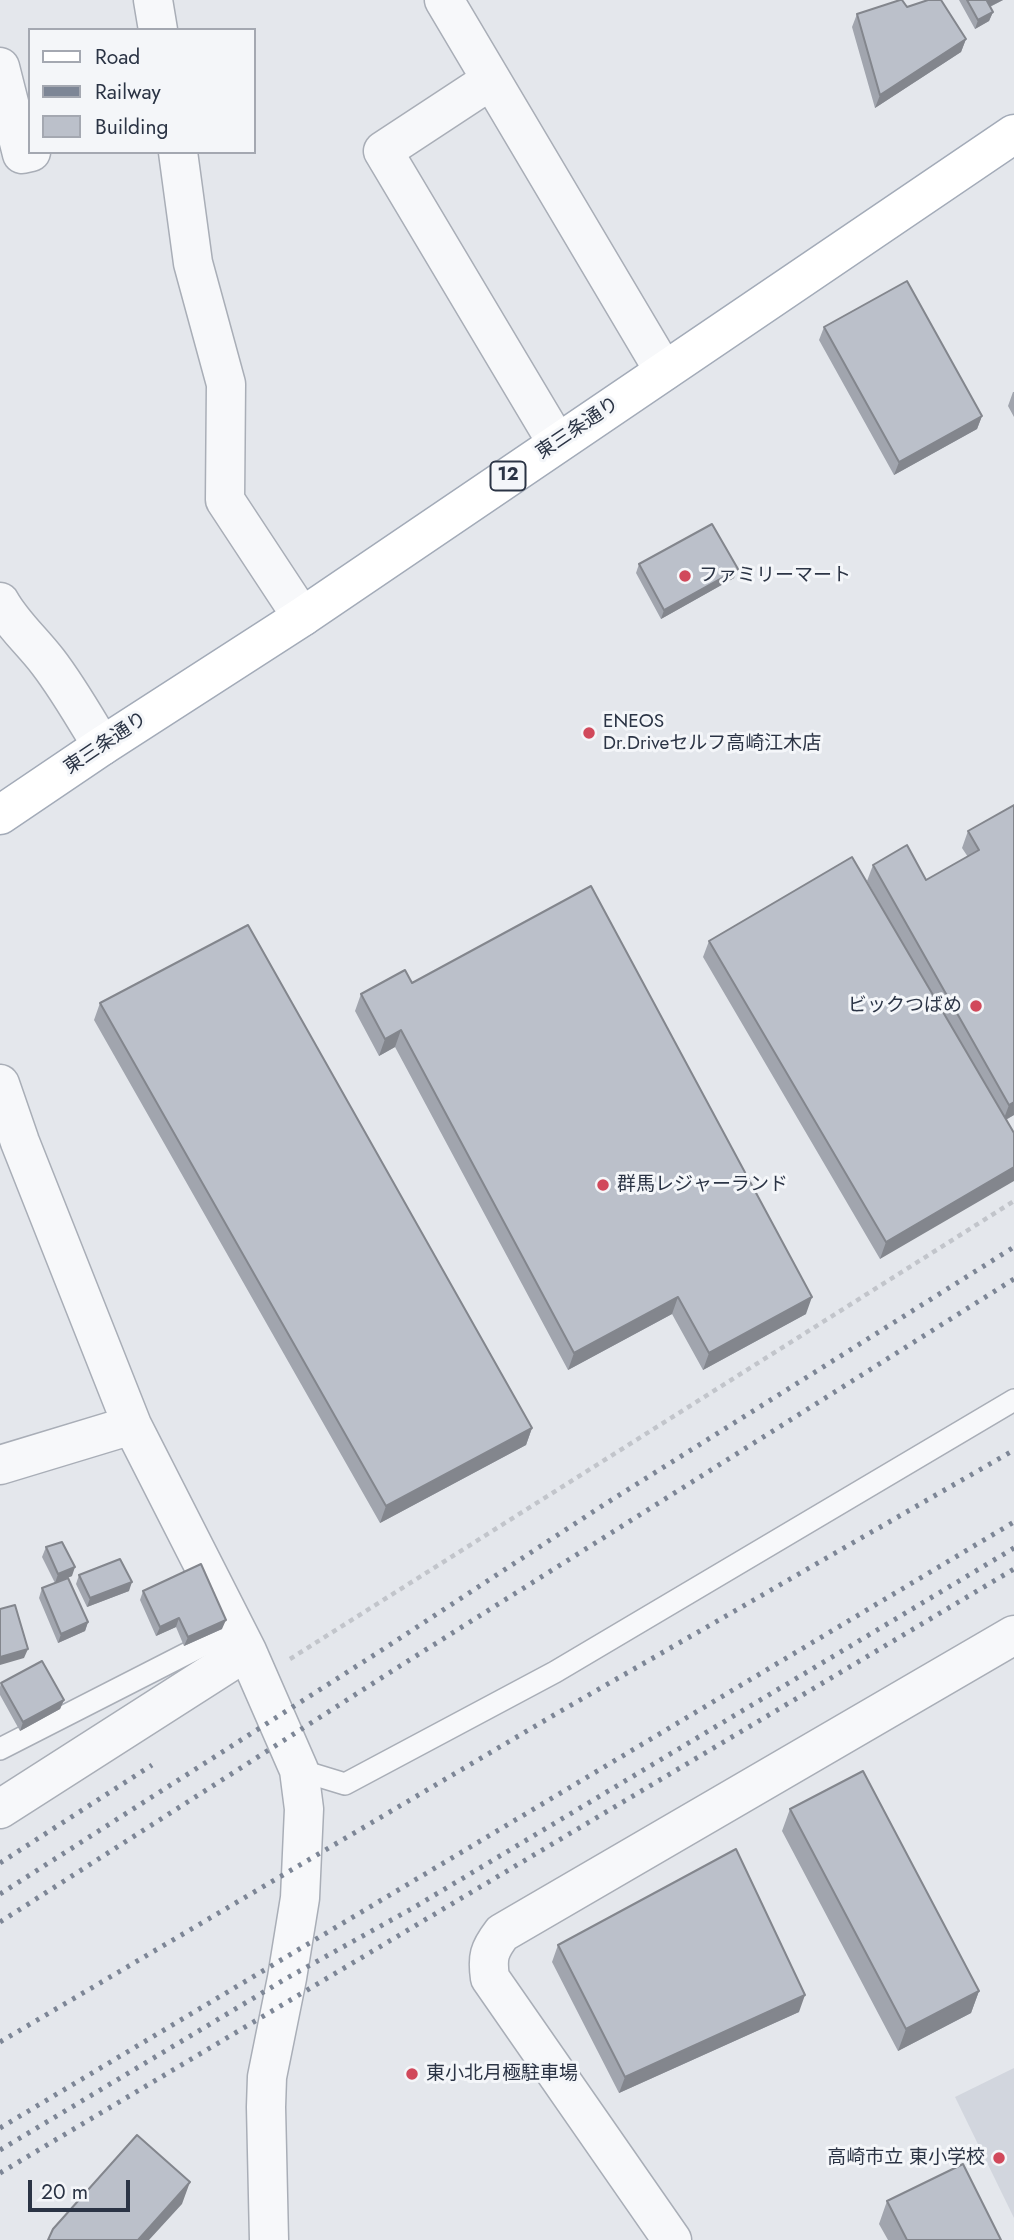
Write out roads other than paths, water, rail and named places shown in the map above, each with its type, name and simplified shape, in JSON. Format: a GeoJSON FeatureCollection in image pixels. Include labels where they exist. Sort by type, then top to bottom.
{"type":"FeatureCollection","features":[{"type":"Feature","properties":{"kind":"main road","name":"東三条通り"},"geometry":{"type":"LineString","coordinates":[[0,815],[302,617],[1014,134]]}},
{"type":"Feature","properties":{"kind":"street"},"geometry":{"type":"LineString","coordinates":[[153,0],[158,28]]}},
{"type":"Feature","properties":{"kind":"street"},"geometry":{"type":"LineString","coordinates":[[444,0],[664,371]]}},
{"type":"Feature","properties":{"kind":"street"},"geometry":{"type":"LineString","coordinates":[[0,67],[22,154],[28,153]]}},
{"type":"Feature","properties":{"kind":"street"},"geometry":{"type":"LineString","coordinates":[[491,80],[383,151],[557,443]]}},
{"type":"Feature","properties":{"kind":"street"},"geometry":{"type":"LineString","coordinates":[[178,154],[194,263],[226,384],[225,500],[302,617]]}},
{"type":"Feature","properties":{"kind":"street"},"geometry":{"type":"LineString","coordinates":[[0,602],[9,618],[50,664],[102,746]]}},
{"type":"Feature","properties":{"kind":"street"},"geometry":{"type":"LineString","coordinates":[[0,1084],[20,1142],[132,1425],[247,1653],[299,1770],[304,1809],[300,1898],[267,2077],[269,2240]]}},
{"type":"Feature","properties":{"kind":"street"},"geometry":{"type":"LineString","coordinates":[[0,1465],[132,1425]]}},
{"type":"Feature","properties":{"kind":"street"},"geometry":{"type":"LineString","coordinates":[[672,2240],[490,1978],[487,1961],[493,1945],[502,1933],[1014,1635]]}},
{"type":"Feature","properties":{"kind":"street"},"geometry":{"type":"LineString","coordinates":[[0,1809],[247,1653]]}},
{"type":"Feature","properties":{"kind":"lane"},"geometry":{"type":"LineString","coordinates":[[299,1770],[345,1784],[555,1672],[1014,1401]]}},
{"type":"Feature","properties":{"kind":"lane"},"geometry":{"type":"LineString","coordinates":[[0,1749],[247,1653]]}},
{"type":"Feature","properties":{"kind":"railway"},"geometry":{"type":"LineString","coordinates":[[0,1894],[605,1504],[1014,1247]]}},
{"type":"Feature","properties":{"kind":"railway"},"geometry":{"type":"LineString","coordinates":[[0,1922],[1014,1279]]}},
{"type":"Feature","properties":{"kind":"railway"},"geometry":{"type":"LineString","coordinates":[[0,2042],[554,1715],[1014,1450]]}},
{"type":"Feature","properties":{"kind":"railway"},"geometry":{"type":"LineString","coordinates":[[0,2128],[1014,1522]]}},
{"type":"Feature","properties":{"kind":"railway"},"geometry":{"type":"LineString","coordinates":[[0,2150],[287,1978],[413,1908],[1014,1548]]}},
{"type":"Feature","properties":{"kind":"railway"},"geometry":{"type":"LineString","coordinates":[[0,2173],[1014,1569]]}},
{"type":"Feature","properties":{"kind":"railway"},"geometry":{"type":"LineString","coordinates":[[0,1863],[152,1765]]}},
{"type":"Feature","properties":{"kind":"place","name":"ファミリーマート"},"geometry":{"type":"Point","coordinates":[685,576]}},
{"type":"Feature","properties":{"kind":"place","name":"ENEOS Dr.Driveセルフ高崎江木店"},"geometry":{"type":"Point","coordinates":[589,733]}},
{"type":"Feature","properties":{"kind":"place","name":"ビックつばめ"},"geometry":{"type":"Point","coordinates":[976,1006]}},
{"type":"Feature","properties":{"kind":"place","name":"群馬レジャーランド"},"geometry":{"type":"Point","coordinates":[603,1185]}},
{"type":"Feature","properties":{"kind":"place","name":"東小北月極駐車場"},"geometry":{"type":"Point","coordinates":[412,2074]}},
{"type":"Feature","properties":{"kind":"place","name":"高崎市立 東小学校"},"geometry":{"type":"Point","coordinates":[999,2158]}}]}
